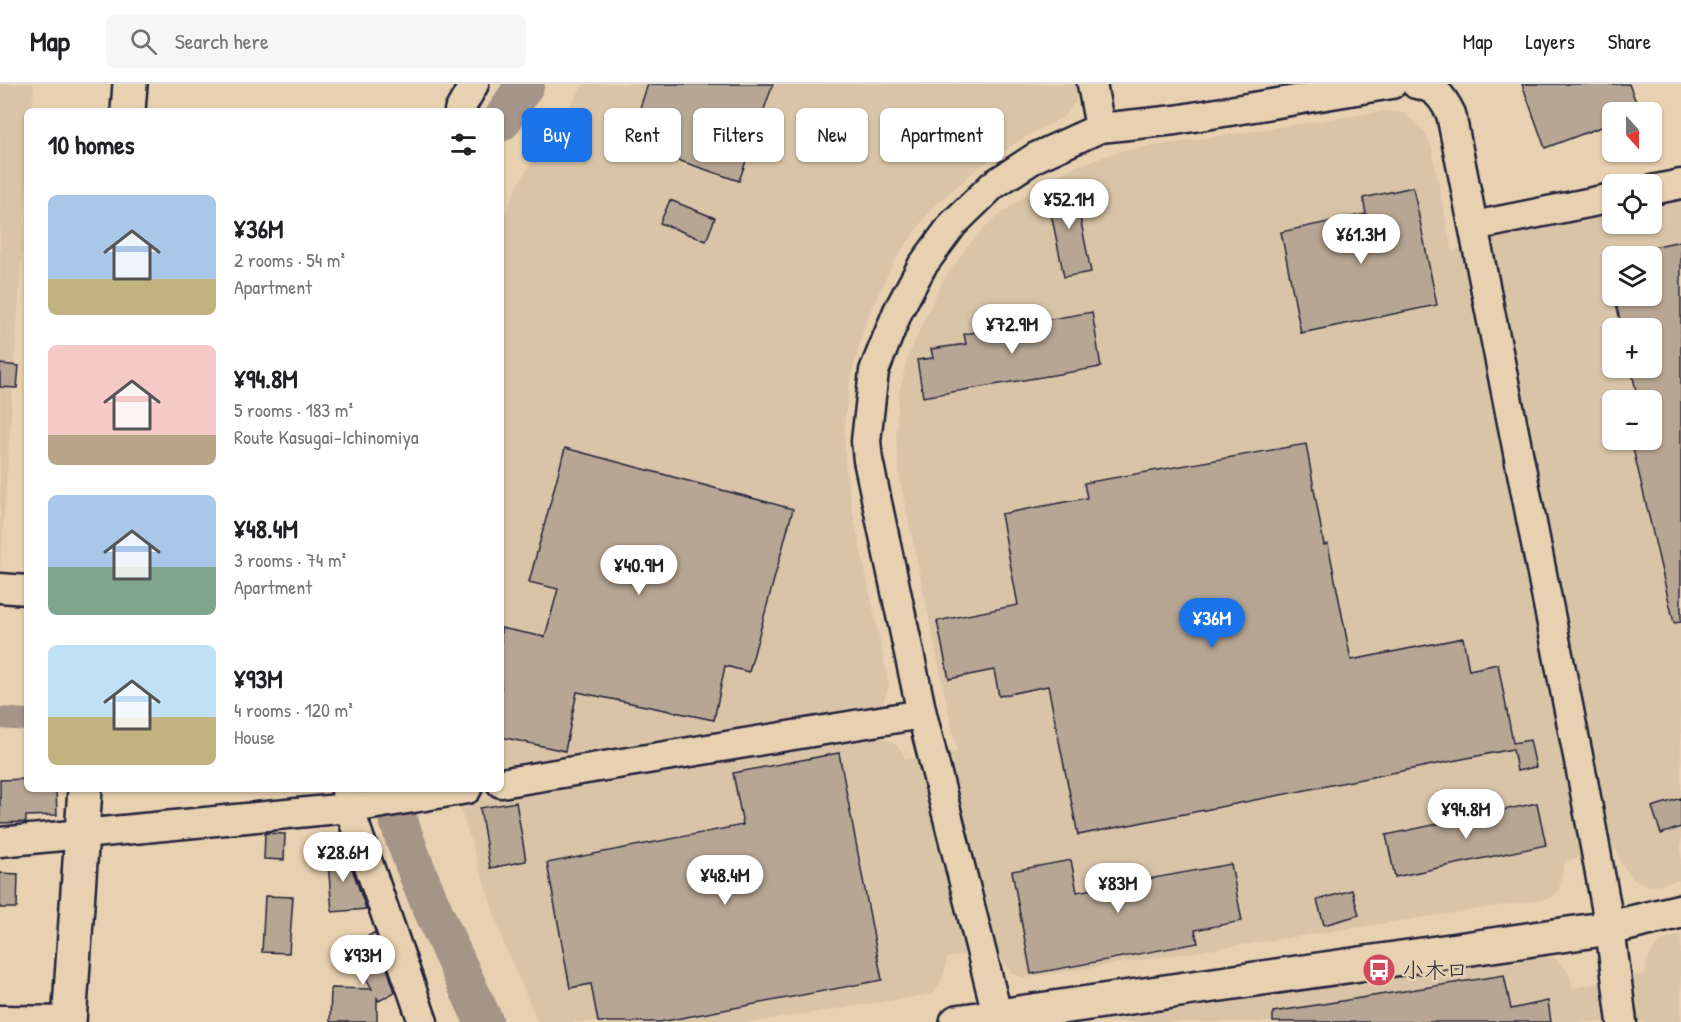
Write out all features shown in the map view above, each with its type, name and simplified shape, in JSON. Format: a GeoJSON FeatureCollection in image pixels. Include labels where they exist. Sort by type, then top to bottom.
{"type":"FeatureCollection","features":[{"type":"Feature","properties":{"kind":"main road"},"geometry":{"type":"LineString","coordinates":[[128,108],[130,84]]}},
{"type":"Feature","properties":{"kind":"main road"},"geometry":{"type":"LineString","coordinates":[[69,1021],[85,792]]}},
{"type":"Feature","properties":{"kind":"main road"},"geometry":{"type":"LineString","coordinates":[[957,1022],[998,1019],[1610,928],[1681,911]]}},
{"type":"Feature","properties":{"kind":"street"},"geometry":{"type":"LineString","coordinates":[[461,108],[474,84]]}},
{"type":"Feature","properties":{"kind":"street"},"geometry":{"type":"LineString","coordinates":[[1092,84],[1100,128]]}},
{"type":"Feature","properties":{"kind":"street"},"geometry":{"type":"LineString","coordinates":[[998,1019],[922,714],[868,460],[866,441],[874,371],[898,311],[922,266],[953,224],[993,185],[1027,163],[1100,128],[1175,120],[1392,84]]}},
{"type":"Feature","properties":{"kind":"street"},"geometry":{"type":"LineString","coordinates":[[1416,84],[1429,86],[1443,96],[1451,114],[1583,780],[1610,928],[1622,1022]]}},
{"type":"Feature","properties":{"kind":"street"},"geometry":{"type":"LineString","coordinates":[[1662,188],[1681,184]]}},
{"type":"Feature","properties":{"kind":"street"},"geometry":{"type":"LineString","coordinates":[[1474,226],[1602,200]]}},
{"type":"Feature","properties":{"kind":"street"},"geometry":{"type":"LineString","coordinates":[[0,588],[24,590]]}},
{"type":"Feature","properties":{"kind":"street"},"geometry":{"type":"LineString","coordinates":[[504,783],[922,714]]}},
{"type":"Feature","properties":{"kind":"street"},"geometry":{"type":"LineString","coordinates":[[0,842],[82,835],[352,801],[445,792]]}},
{"type":"Feature","properties":{"kind":"street"},"geometry":{"type":"LineString","coordinates":[[352,801],[423,1022]]}},
{"type":"Feature","properties":{"kind":"street"},"geometry":{"type":"LineString","coordinates":[[0,1020],[69,1021]]}},
{"type":"Feature","properties":{"kind":"shaded area"},"geometry":{"type":"Polygon","coordinates":[[[0,84],[34,84],[32,108],[24,108],[24,224],[0,574],[0,84]]]}},
{"type":"Feature","properties":{"kind":"shaded area"},"geometry":{"type":"Polygon","coordinates":[[[584,84],[1076,84],[1075,103],[1063,117],[1004,151],[1004,108],[880,108],[880,162],[987,162],[932,208],[894,262],[871,309],[850,381],[845,419],[845,465],[889,685],[881,708],[504,773],[504,217],[518,184],[533,162],[592,162],[592,108],[568,108],[584,84]]]}},
{"type":"Feature","properties":{"kind":"shaded area"},"geometry":{"type":"Polygon","coordinates":[[[1384,111],[1404,113],[1425,132],[1431,145],[1452,252],[1503,232],[1602,210],[1602,234],[1662,234],[1662,198],[1681,194],[1681,880],[1650,886],[1634,880],[1621,864],[1616,850],[1565,861],[1559,889],[1551,898],[1023,978],[1012,973],[1003,962],[998,950],[947,958],[944,974],[932,994],[753,1022],[538,1022],[505,947],[458,802],[872,738],[885,739],[894,743],[902,751],[905,759],[957,752],[900,480],[896,438],[899,394],[907,360],[920,329],[942,282],[967,247],[990,222],[1040,185],[1074,167],[1120,151],[1384,111]]]}},
{"type":"Feature","properties":{"kind":"shaded area"},"geometry":{"type":"Polygon","coordinates":[[[1681,934],[1681,1022],[1101,1022],[1521,956],[1540,955],[1556,959],[1569,973],[1573,988],[1646,974],[1651,952],[1661,941],[1681,934]]]}},
{"type":"Feature","properties":{"kind":"building"},"geometry":{"type":"Polygon","coordinates":[[[648,84],[773,84],[765,108],[693,108],[693,162],[746,162],[739,181],[681,161],[681,108],[640,108],[648,84]]]}},
{"type":"Feature","properties":{"kind":"building"},"geometry":{"type":"Polygon","coordinates":[[[1522,84],[1629,84],[1636,102],[1602,102],[1602,127],[1545,148],[1522,84]]]}},
{"type":"Feature","properties":{"kind":"building"},"geometry":{"type":"Polygon","coordinates":[[[1073,182],[1091,272],[1064,277],[1046,188],[1073,182]]]}},
{"type":"Feature","properties":{"kind":"building"},"geometry":{"type":"Polygon","coordinates":[[[1413,187],[1437,305],[1301,333],[1281,232],[1366,214],[1363,198],[1413,187]]]}},
{"type":"Feature","properties":{"kind":"building"},"geometry":{"type":"Polygon","coordinates":[[[670,200],[715,218],[706,241],[660,223],[670,200]]]}},
{"type":"Feature","properties":{"kind":"building"},"geometry":{"type":"Polygon","coordinates":[[[1681,241],[1681,622],[1674,623],[1633,450],[1662,450],[1662,390],[1636,390],[1633,378],[1662,378],[1662,318],[1620,318],[1616,306],[1662,306],[1662,246],[1657,246],[1681,241]]]}},
{"type":"Feature","properties":{"kind":"building"},"geometry":{"type":"Polygon","coordinates":[[[1092,312],[1101,367],[923,397],[917,360],[933,358],[931,349],[966,344],[964,334],[1092,312]]]}},
{"type":"Feature","properties":{"kind":"building"},"geometry":{"type":"Polygon","coordinates":[[[0,364],[19,366],[17,388],[0,387],[0,364]]]}},
{"type":"Feature","properties":{"kind":"building"},"geometry":{"type":"Polygon","coordinates":[[[1306,444],[1324,545],[1328,544],[1351,660],[1463,638],[1469,670],[1498,664],[1513,743],[1530,740],[1536,767],[1517,771],[1513,749],[1078,835],[1048,686],[999,696],[994,670],[949,679],[937,621],[1018,605],[1001,514],[1087,498],[1084,483],[1306,444]]]}},
{"type":"Feature","properties":{"kind":"building"},"geometry":{"type":"Polygon","coordinates":[[[565,448],[793,509],[749,672],[725,666],[714,720],[577,692],[565,751],[504,738],[504,629],[545,637],[558,589],[529,582],[565,448]]]}},
{"type":"Feature","properties":{"kind":"building"},"geometry":{"type":"Polygon","coordinates":[[[839,753],[882,980],[660,1022],[598,1022],[591,984],[570,988],[547,863],[743,825],[733,773],[839,753]]]}},
{"type":"Feature","properties":{"kind":"building"},"geometry":{"type":"Polygon","coordinates":[[[24,779],[24,792],[56,792],[57,815],[26,816],[26,822],[0,823],[0,780],[24,779]]]}},
{"type":"Feature","properties":{"kind":"building"},"geometry":{"type":"Polygon","coordinates":[[[1681,798],[1681,827],[1661,834],[1652,807],[1681,798]]]}},
{"type":"Feature","properties":{"kind":"building"},"geometry":{"type":"Polygon","coordinates":[[[516,802],[526,861],[490,868],[480,808],[516,802]]]}},
{"type":"Feature","properties":{"kind":"building"},"geometry":{"type":"Polygon","coordinates":[[[1537,803],[1546,845],[1395,877],[1386,835],[1537,803]]]}},
{"type":"Feature","properties":{"kind":"building"},"geometry":{"type":"Polygon","coordinates":[[[265,833],[285,834],[284,860],[264,859],[265,833]]]}},
{"type":"Feature","properties":{"kind":"building"},"geometry":{"type":"Polygon","coordinates":[[[345,848],[366,909],[332,912],[327,849],[345,848]]]}},
{"type":"Feature","properties":{"kind":"building"},"geometry":{"type":"Polygon","coordinates":[[[1071,860],[1077,892],[1231,864],[1242,921],[1195,930],[1198,943],[1031,974],[1012,871],[1071,860]]]}},
{"type":"Feature","properties":{"kind":"building"},"geometry":{"type":"Polygon","coordinates":[[[0,873],[18,874],[17,908],[0,908],[0,873]]]}},
{"type":"Feature","properties":{"kind":"building"},"geometry":{"type":"Polygon","coordinates":[[[1352,890],[1359,915],[1324,925],[1317,900],[1352,890]]]}},
{"type":"Feature","properties":{"kind":"building"},"geometry":{"type":"Polygon","coordinates":[[[265,896],[293,897],[289,953],[262,952],[265,896]]]}},
{"type":"Feature","properties":{"kind":"building"},"geometry":{"type":"Polygon","coordinates":[[[375,932],[395,992],[379,1001],[377,998],[377,1022],[330,1022],[331,988],[372,989],[349,947],[375,932]]]}},
{"type":"Feature","properties":{"kind":"building"},"geometry":{"type":"Polygon","coordinates":[[[1504,975],[1511,1009],[1548,1001],[1551,1022],[1273,1022],[1273,1012],[1504,975]]]}},
{"type":"Feature","properties":{"kind":"waterway"},"geometry":{"type":"LineString","coordinates":[[504,117],[525,84]]}},
{"type":"Feature","properties":{"kind":"waterway"},"geometry":{"type":"LineString","coordinates":[[0,718],[24,720]]}},
{"type":"Feature","properties":{"kind":"waterway"},"geometry":{"type":"LineString","coordinates":[[390,792],[419,878],[484,1022]]}},
{"type":"Feature","properties":{"kind":"place","name":"小木口"},"geometry":{"type":"Point","coordinates":[1379,970]}}]}
